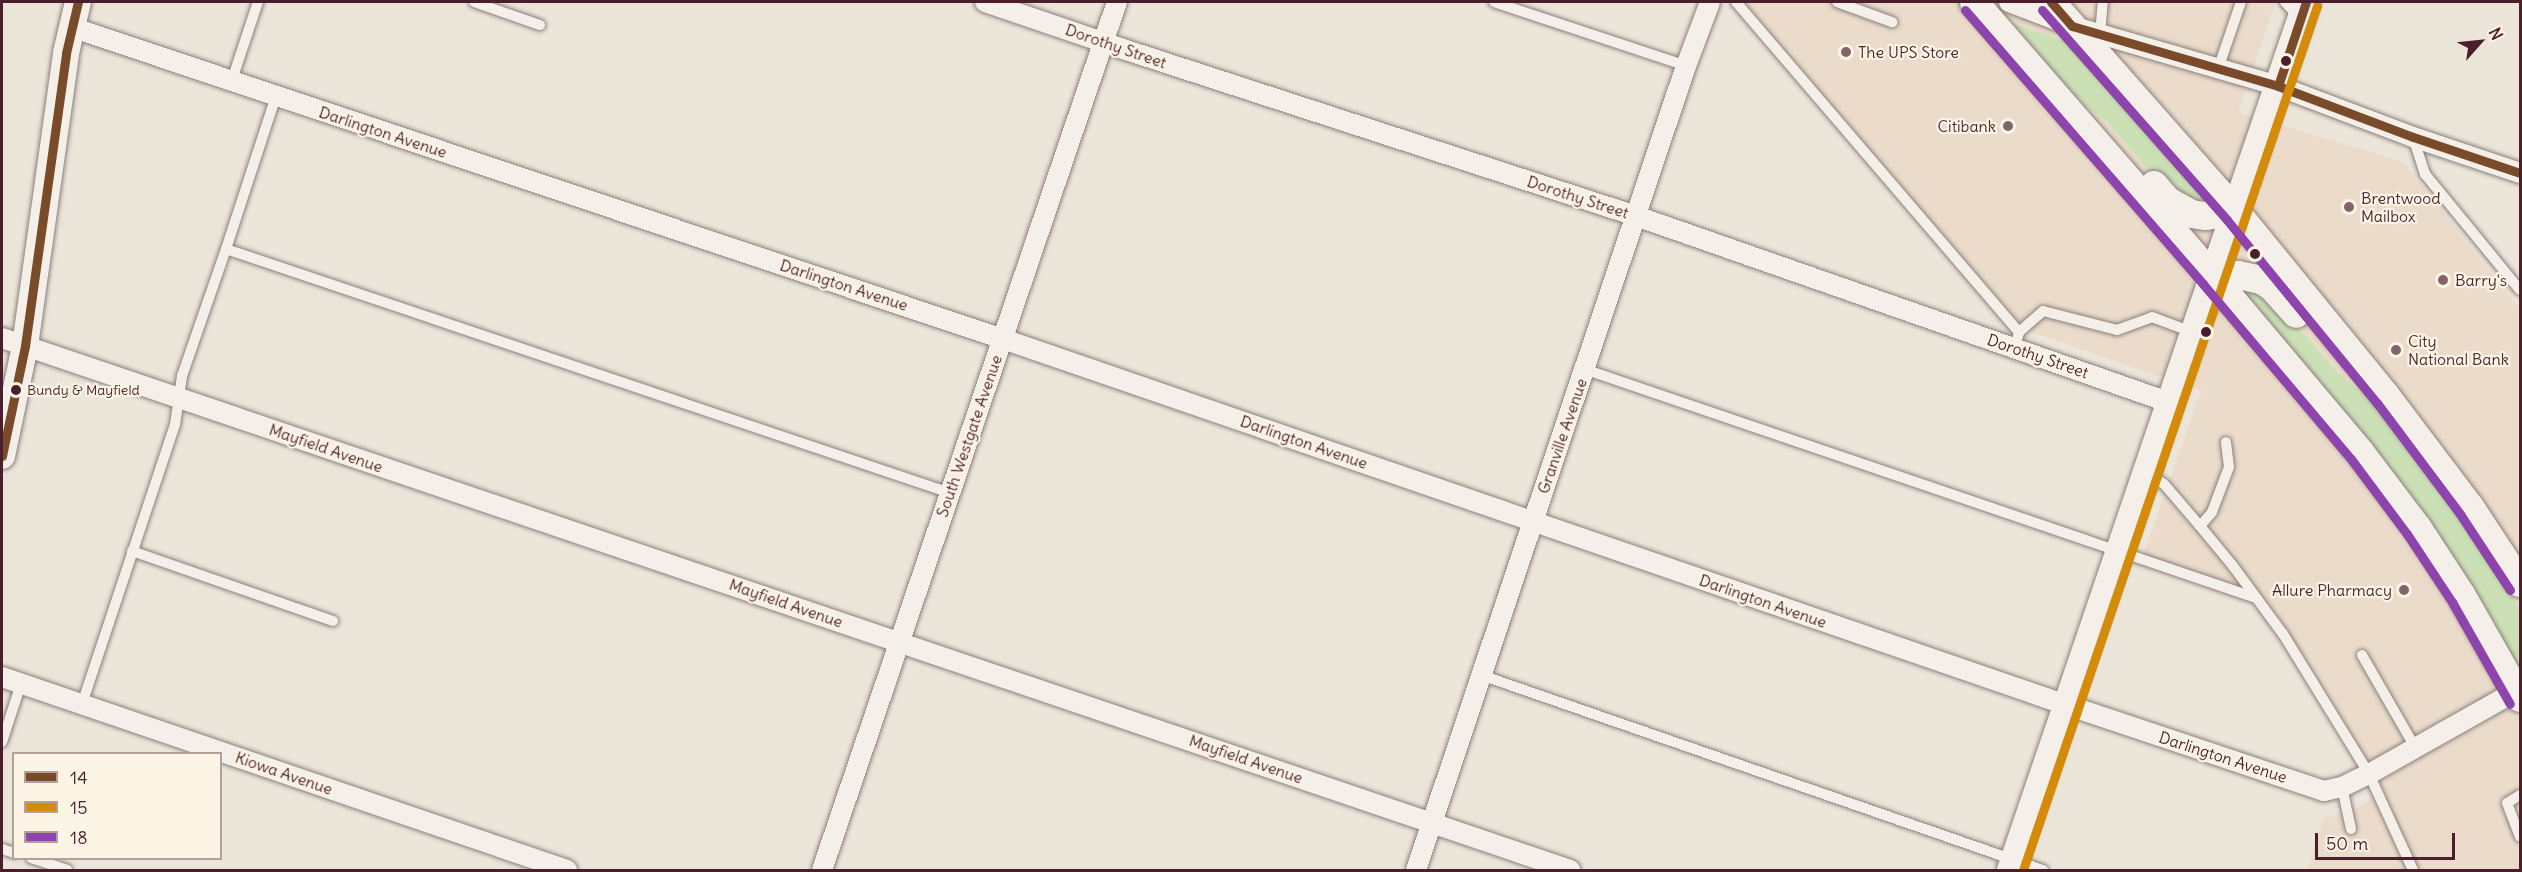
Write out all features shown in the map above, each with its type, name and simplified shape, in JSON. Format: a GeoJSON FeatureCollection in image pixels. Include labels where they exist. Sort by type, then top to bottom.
{"type":"FeatureCollection","features":[{"type":"Feature","properties":{"kind":"main road"},"geometry":{"type":"LineString","coordinates":[[1974,2],[2212,276],[2360,452],[2417,527],[2462,596],[2519,692]]}},
{"type":"Feature","properties":{"kind":"main road"},"geometry":{"type":"LineString","coordinates":[[2051,2],[2236,212],[2386,396],[2470,507],[2520,583]]}},
{"type":"Feature","properties":{"kind":"main road"},"geometry":{"type":"LineString","coordinates":[[2032,69],[2110,132],[2168,201],[2178,208],[2206,216],[2236,212]]}},
{"type":"Feature","properties":{"kind":"main road"},"geometry":{"type":"LineString","coordinates":[[2212,276],[2250,276],[2272,287],[2334,358],[2386,396]]}},
{"type":"Feature","properties":{"kind":"street"},"geometry":{"type":"LineString","coordinates":[[2,456],[13,342],[71,27],[78,2]]}},
{"type":"Feature","properties":{"kind":"street","name":"Dorothy Street"},"geometry":{"type":"LineString","coordinates":[[985,2],[1104,43],[2017,340],[2169,402]]}},
{"type":"Feature","properties":{"kind":"street","name":"South Westgate Avenue"},"geometry":{"type":"LineString","coordinates":[[822,870],[1117,2]]}},
{"type":"Feature","properties":{"kind":"street","name":"Granville Avenue"},"geometry":{"type":"LineString","coordinates":[[1416,870],[1686,66],[1710,2]]}},
{"type":"Feature","properties":{"kind":"street"},"geometry":{"type":"LineString","coordinates":[[2009,2],[2072,26],[2278,86],[2413,137],[2520,173]]}},
{"type":"Feature","properties":{"kind":"street"},"geometry":{"type":"LineString","coordinates":[[2012,866],[2192,332],[2236,212],[2278,86],[2297,8]]}},
{"type":"Feature","properties":{"kind":"street","name":"Darlington Avenue"},"geometry":{"type":"LineString","coordinates":[[71,27],[1003,339],[2066,705],[2324,790],[2342,787],[2369,774],[2519,692]]}},
{"type":"Feature","properties":{"kind":"street","name":"Mayfield Avenue"},"geometry":{"type":"LineString","coordinates":[[13,342],[1570,870]]}},
{"type":"Feature","properties":{"kind":"street","name":"Kiowa Avenue"},"geometry":{"type":"LineString","coordinates":[[2,677],[567,870]]}},
{"type":"Feature","properties":{"kind":"lane"},"geometry":{"type":"LineString","coordinates":[[232,80],[258,2]]}},
{"type":"Feature","properties":{"kind":"lane"},"geometry":{"type":"LineString","coordinates":[[474,2],[540,25]]}},
{"type":"Feature","properties":{"kind":"lane"},"geometry":{"type":"LineString","coordinates":[[1494,2],[1686,66]]}},
{"type":"Feature","properties":{"kind":"lane"},"geometry":{"type":"LineString","coordinates":[[1736,2],[2017,340],[2043,311],[2117,330],[2152,316],[2192,332]]}},
{"type":"Feature","properties":{"kind":"lane"},"geometry":{"type":"LineString","coordinates":[[1837,2],[1892,22]]}},
{"type":"Feature","properties":{"kind":"lane"},"geometry":{"type":"LineString","coordinates":[[2100,34],[2103,2]]}},
{"type":"Feature","properties":{"kind":"lane"},"geometry":{"type":"LineString","coordinates":[[2218,69],[2241,2]]}},
{"type":"Feature","properties":{"kind":"lane"},"geometry":{"type":"LineString","coordinates":[[82,704],[175,425],[182,376],[276,96]]}},
{"type":"Feature","properties":{"kind":"lane"},"geometry":{"type":"LineString","coordinates":[[2413,137],[2425,174],[2520,290]]}},
{"type":"Feature","properties":{"kind":"lane"},"geometry":{"type":"LineString","coordinates":[[226,249],[950,493]]}},
{"type":"Feature","properties":{"kind":"lane"},"geometry":{"type":"LineString","coordinates":[[1584,369],[2256,597]]}},
{"type":"Feature","properties":{"kind":"lane"},"geometry":{"type":"LineString","coordinates":[[2200,526],[2212,512],[2229,468],[2226,442]]}},
{"type":"Feature","properties":{"kind":"lane"},"geometry":{"type":"LineString","coordinates":[[2145,471],[2164,484],[2200,526],[2256,597],[2324,697],[2369,774],[2413,870]]}},
{"type":"Feature","properties":{"kind":"lane"},"geometry":{"type":"LineString","coordinates":[[132,551],[333,621]]}},
{"type":"Feature","properties":{"kind":"lane"},"geometry":{"type":"LineString","coordinates":[[2362,655],[2416,749]]}},
{"type":"Feature","properties":{"kind":"lane"},"geometry":{"type":"LineString","coordinates":[[1481,675],[2012,866],[2043,870]]}},
{"type":"Feature","properties":{"kind":"lane"},"geometry":{"type":"LineString","coordinates":[[2,742],[21,684]]}},
{"type":"Feature","properties":{"kind":"lane"},"geometry":{"type":"LineString","coordinates":[[2342,787],[2351,829]]}},
{"type":"Feature","properties":{"kind":"lane"},"geometry":{"type":"LineString","coordinates":[[2520,795],[2507,802],[2520,837]]}},
{"type":"Feature","properties":{"kind":"lane"},"geometry":{"type":"LineString","coordinates":[[37,860],[66,870]]}},
{"type":"Feature","properties":{"kind":"shaded area"},"geometry":{"type":"Polygon","coordinates":[[[1741,2],[2276,2],[2238,112],[2403,162],[2520,309],[2520,870],[2307,870],[2324,818],[2355,809],[2385,791],[2363,752],[2259,591],[2143,556],[2201,391],[2026,330],[1741,2]]]}},
{"type":"Feature","properties":{"kind":"green space"},"geometry":{"type":"Polygon","coordinates":[[[2014,24],[2068,42],[2208,205],[2173,198],[2107,122],[2075,97],[2014,24]]]}},
{"type":"Feature","properties":{"kind":"green space"},"geometry":{"type":"Polygon","coordinates":[[[2238,282],[2273,298],[2335,370],[2381,409],[2435,478],[2520,609],[2520,665],[2518,666],[2239,292],[2238,282]]]}},
{"type":"Feature","properties":{"kind":"transit line","name":"14"},"geometry":{"type":"LineString","coordinates":[[2,456],[25,346],[66,53],[78,2]]}},
{"type":"Feature","properties":{"kind":"transit line","name":"14"},"geometry":{"type":"LineString","coordinates":[[2051,2],[2072,26],[2278,86],[2413,137],[2520,173]]}},
{"type":"Feature","properties":{"kind":"transit line","name":"14"},"geometry":{"type":"LineString","coordinates":[[2278,86],[2306,2]]}},
{"type":"Feature","properties":{"kind":"transit line","name":"15"},"geometry":{"type":"LineString","coordinates":[[2023,870],[2317,6]]}},
{"type":"Feature","properties":{"kind":"transit line","name":"18"},"geometry":{"type":"LineString","coordinates":[[1965,10],[2203,284],[2351,459],[2407,534],[2452,602],[2510,704]]}},
{"type":"Feature","properties":{"kind":"transit line","name":"18"},"geometry":{"type":"LineString","coordinates":[[2042,10],[2227,220],[2377,403],[2460,514],[2510,590]]}},
{"type":"Feature","properties":{"kind":"place","name":"The UPS Store"},"geometry":{"type":"Point","coordinates":[1846,52]}},
{"type":"Feature","properties":{"kind":"place","name":"Citibank"},"geometry":{"type":"Point","coordinates":[2008,126]}},
{"type":"Feature","properties":{"kind":"place","name":"Brentwood Mailbox"},"geometry":{"type":"Point","coordinates":[2349,207]}},
{"type":"Feature","properties":{"kind":"place","name":"Barry's"},"geometry":{"type":"Point","coordinates":[2443,280]}},
{"type":"Feature","properties":{"kind":"place","name":"City National Bank"},"geometry":{"type":"Point","coordinates":[2396,350]}},
{"type":"Feature","properties":{"kind":"place","name":"Bundy & Mayfield"},"geometry":{"type":"Point","coordinates":[16,390]}},
{"type":"Feature","properties":{"kind":"place","name":"Allure Pharmacy"},"geometry":{"type":"Point","coordinates":[2404,590]}}]}
